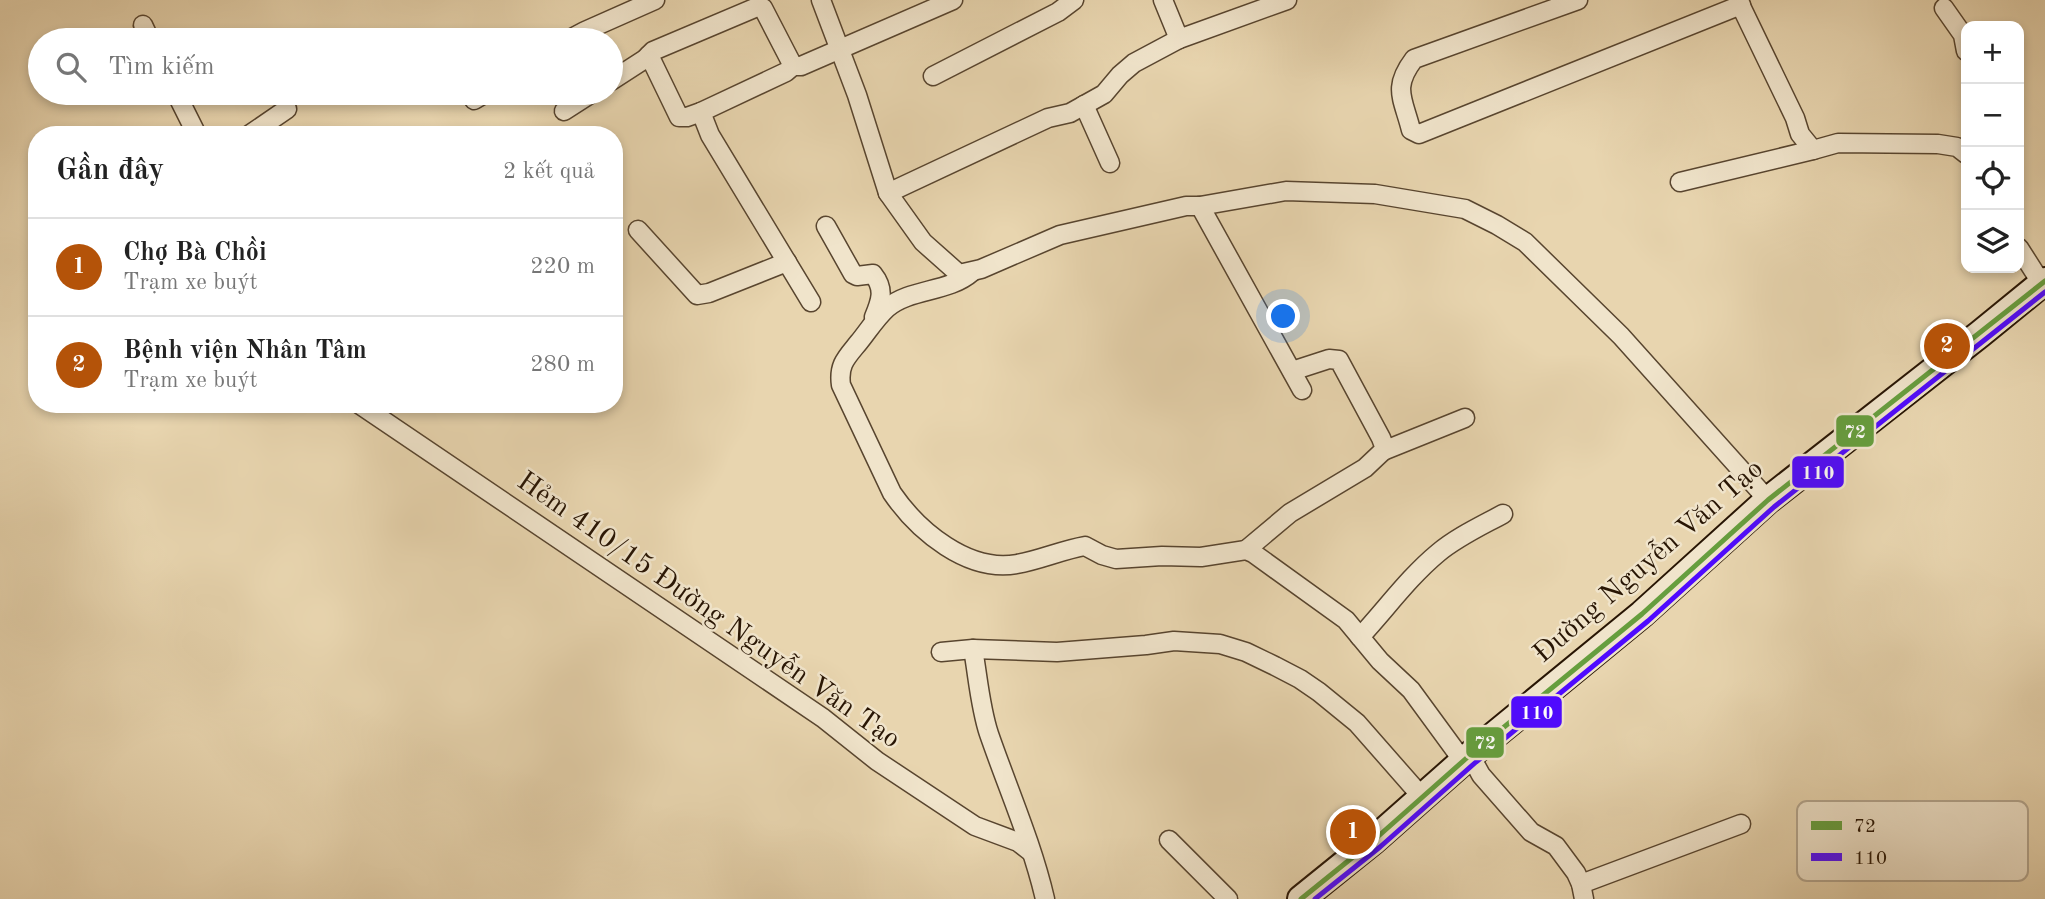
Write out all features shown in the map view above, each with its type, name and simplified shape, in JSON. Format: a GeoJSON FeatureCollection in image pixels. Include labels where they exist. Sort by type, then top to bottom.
{"type":"FeatureCollection","features":[{"type":"Feature","properties":{"kind":"main road","name":"Đường Nguyễn Văn Tạo"},"geometry":{"type":"LineString","coordinates":[[1301,899],[1466,758],[1642,614],[1768,500],[2044,282]]}},
{"type":"Feature","properties":{"kind":"street"},"geometry":{"type":"LineString","coordinates":[[590,28],[655,0]]}},
{"type":"Feature","properties":{"kind":"street"},"geometry":{"type":"LineString","coordinates":[[821,0],[857,95],[888,193],[923,243],[959,274],[973,271],[1060,235],[1186,206],[1286,191],[1375,194],[1465,209],[1525,242],[1621,336],[1768,500]]}},
{"type":"Feature","properties":{"kind":"street"},"geometry":{"type":"LineString","coordinates":[[649,55],[679,117],[687,117],[786,72],[793,66],[801,66],[953,0]]}},
{"type":"Feature","properties":{"kind":"street"},"geometry":{"type":"LineString","coordinates":[[933,76],[1058,12],[1074,0]]}},
{"type":"Feature","properties":{"kind":"street"},"geometry":{"type":"LineString","coordinates":[[1163,0],[1179,39]]}},
{"type":"Feature","properties":{"kind":"street"},"geometry":{"type":"LineString","coordinates":[[888,193],[1048,118],[1070,113],[1104,94],[1134,63],[1179,39],[1287,0]]}},
{"type":"Feature","properties":{"kind":"street"},"geometry":{"type":"LineString","coordinates":[[1578,0],[1414,59],[1404,72],[1400,86],[1411,130],[1419,134],[1739,3],[1795,118],[1800,134],[1812,150]]}},
{"type":"Feature","properties":{"kind":"street"},"geometry":{"type":"LineString","coordinates":[[623,73],[653,51],[752,9],[763,8],[793,66]]}},
{"type":"Feature","properties":{"kind":"street"},"geometry":{"type":"LineString","coordinates":[[1944,8],[1961,32]]}},
{"type":"Feature","properties":{"kind":"street"},"geometry":{"type":"LineString","coordinates":[[182,105],[192,126]]}},
{"type":"Feature","properties":{"kind":"street"},"geometry":{"type":"LineString","coordinates":[[564,111],[573,105]]}},
{"type":"Feature","properties":{"kind":"street"},"geometry":{"type":"LineString","coordinates":[[1084,105],[1110,163]]}},
{"type":"Feature","properties":{"kind":"street"},"geometry":{"type":"LineString","coordinates":[[262,126],[287,109]]}},
{"type":"Feature","properties":{"kind":"street"},"geometry":{"type":"LineString","coordinates":[[701,112],[710,135],[811,302]]}},
{"type":"Feature","properties":{"kind":"street"},"geometry":{"type":"LineString","coordinates":[[1679,182],[1838,143],[1938,144],[1961,150]]}},
{"type":"Feature","properties":{"kind":"street"},"geometry":{"type":"LineString","coordinates":[[1200,206],[1302,390]]}},
{"type":"Feature","properties":{"kind":"street"},"geometry":{"type":"LineString","coordinates":[[825,226],[853,274],[873,274],[878,280],[882,292],[871,326]]}},
{"type":"Feature","properties":{"kind":"street"},"geometry":{"type":"LineString","coordinates":[[638,230],[697,295],[709,293],[787,262]]}},
{"type":"Feature","properties":{"kind":"street"},"geometry":{"type":"LineString","coordinates":[[2024,255],[2044,282]]}},
{"type":"Feature","properties":{"kind":"street"},"geometry":{"type":"LineString","coordinates":[[973,271],[964,279],[950,285],[917,294],[888,307],[850,352],[840,369],[841,385],[892,493],[902,508],[952,550],[977,561],[1001,565],[1017,564],[1085,546],[1116,559],[1202,557],[1246,550],[1290,513],[1365,468],[1383,451],[1465,418]]}},
{"type":"Feature","properties":{"kind":"street"},"geometry":{"type":"LineString","coordinates":[[1292,371],[1329,359],[1339,360],[1381,438],[1383,451]]}},
{"type":"Feature","properties":{"kind":"street","name":"Hẻm 410/15 Đường Nguyễn Văn Tạo"},"geometry":{"type":"LineString","coordinates":[[372,413],[823,718],[877,761],[975,826],[1018,842],[1031,852]]}},
{"type":"Feature","properties":{"kind":"street"},"geometry":{"type":"LineString","coordinates":[[1360,637],[1419,570],[1439,552],[1503,514]]}},
{"type":"Feature","properties":{"kind":"street"},"geometry":{"type":"LineString","coordinates":[[1246,550],[1346,620],[1380,661],[1411,690],[1531,832],[1556,846],[1583,891],[1741,824]]}},
{"type":"Feature","properties":{"kind":"street"},"geometry":{"type":"LineString","coordinates":[[941,652],[973,649],[1057,652],[1174,641],[1220,644],[1246,652],[1300,679],[1357,723],[1422,797]]}},
{"type":"Feature","properties":{"kind":"street"},"geometry":{"type":"LineString","coordinates":[[973,649],[989,732],[1037,863],[1045,899]]}},
{"type":"Feature","properties":{"kind":"street"},"geometry":{"type":"LineString","coordinates":[[1169,841],[1228,899]]}},
{"type":"Feature","properties":{"kind":"transit line","name":"72"},"geometry":{"type":"LineString","coordinates":[[1301,899],[1374,840],[1470,755],[1642,614],[1768,500],[2045,281]]}},
{"type":"Feature","properties":{"kind":"transit line","name":"110"},"geometry":{"type":"LineString","coordinates":[[1315,899],[1648,621],[1774,507],[2045,292]]}},
{"type":"Feature","properties":{"kind":"place","name":"Bệnh viện Nhân Tâm"},"geometry":{"type":"Point","coordinates":[1947,346]}},
{"type":"Feature","properties":{"kind":"place","name":"Chợ Bà Chồi"},"geometry":{"type":"Point","coordinates":[1353,832]}}]}
